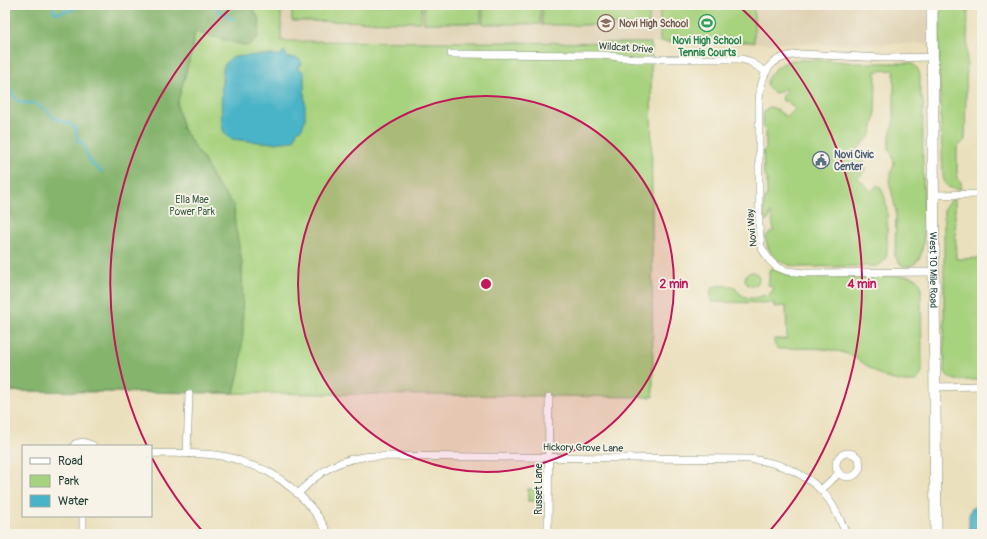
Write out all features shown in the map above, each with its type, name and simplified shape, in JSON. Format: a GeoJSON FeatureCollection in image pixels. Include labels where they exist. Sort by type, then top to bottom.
{"type":"FeatureCollection","features":[{"type":"Feature","properties":{"kind":"main road","name":"West 10 Mile Road"},"geometry":{"type":"LineString","coordinates":[[932,5],[936,534]]}},
{"type":"Feature","properties":{"kind":"street","name":"Wildcat Drive"},"geometry":{"type":"LineString","coordinates":[[451,54],[602,55],[627,59],[741,59],[749,61],[766,72]]}},
{"type":"Feature","properties":{"kind":"street"},"geometry":{"type":"LineString","coordinates":[[766,72],[771,64],[779,59],[790,55],[801,54],[884,58],[933,57]]}},
{"type":"Feature","properties":{"kind":"street","name":"Novi Way"},"geometry":{"type":"LineString","coordinates":[[766,72],[760,89],[759,100],[759,226],[761,247],[770,262],[787,271],[795,272],[934,272]]}},
{"type":"Feature","properties":{"kind":"street"},"geometry":{"type":"LineString","coordinates":[[934,195],[982,194]]}},
{"type":"Feature","properties":{"kind":"street"},"geometry":{"type":"LineString","coordinates":[[935,387],[982,386]]}},
{"type":"Feature","properties":{"kind":"street"},"geometry":{"type":"LineString","coordinates":[[188,454],[189,394]]}},
{"type":"Feature","properties":{"kind":"street","name":"Russet Lane"},"geometry":{"type":"LineString","coordinates":[[548,534],[549,397]]}},
{"type":"Feature","properties":{"kind":"street"},"geometry":{"type":"LineString","coordinates":[[74,445],[83,442],[92,445]]}},
{"type":"Feature","properties":{"kind":"street"},"geometry":{"type":"LineString","coordinates":[[152,453],[221,456],[234,459],[266,471],[287,484],[298,494],[316,514],[328,534]]}},
{"type":"Feature","properties":{"kind":"street","name":"Hickory Grove Lane"},"geometry":{"type":"LineString","coordinates":[[298,494],[313,479],[327,469],[344,461],[365,456],[548,456],[750,459],[762,460],[793,470],[821,490],[840,518],[846,534]]}},
{"type":"Feature","properties":{"kind":"street"},"geometry":{"type":"LineString","coordinates":[[821,490],[839,473]]}},
{"type":"Feature","properties":{"kind":"street"},"geometry":{"type":"LineString","coordinates":[[83,517],[83,534]]}},
{"type":"Feature","properties":{"kind":"shaded area","name":"Novi High School"},"geometry":{"type":"Polygon","coordinates":[[[281,5],[931,5],[932,44],[281,41],[281,5]]]}},
{"type":"Feature","properties":{"kind":"green space","name":"Ella Mae Power Park"},"geometry":{"type":"Polygon","coordinates":[[[5,5],[281,5],[281,41],[651,43],[653,397],[5,391],[5,5]]]}},
{"type":"Feature","properties":{"kind":"green space"},"geometry":{"type":"Polygon","coordinates":[[[5,5],[249,5],[260,20],[258,38],[247,46],[195,32],[191,54],[177,105],[183,129],[205,162],[215,182],[234,205],[235,225],[242,261],[243,333],[240,368],[234,393],[5,391],[5,5]]]}},
{"type":"Feature","properties":{"kind":"green space"},"geometry":{"type":"Polygon","coordinates":[[[292,5],[422,5],[421,22],[292,21],[292,5]]]}},
{"type":"Feature","properties":{"kind":"green space"},"geometry":{"type":"Polygon","coordinates":[[[424,5],[481,5],[481,23],[424,23],[424,5]]]}},
{"type":"Feature","properties":{"kind":"green space"},"geometry":{"type":"Polygon","coordinates":[[[483,5],[540,5],[540,24],[483,24],[483,5]]]}},
{"type":"Feature","properties":{"kind":"green space"},"geometry":{"type":"Polygon","coordinates":[[[542,5],[649,5],[649,25],[542,25],[542,5]]]}},
{"type":"Feature","properties":{"kind":"green space","name":"Novi High School Tennis Courts"},"geometry":{"type":"Polygon","coordinates":[[[660,5],[754,5],[754,42],[660,42],[660,5]]]}},
{"type":"Feature","properties":{"kind":"green space"},"geometry":{"type":"Polygon","coordinates":[[[941,5],[968,5],[965,140],[957,148],[957,178],[961,182],[961,189],[949,187],[945,183],[943,176],[939,73],[939,22],[941,5]]]}},
{"type":"Feature","properties":{"kind":"green space"},"geometry":{"type":"Polygon","coordinates":[[[792,60],[827,60],[855,63],[910,63],[917,68],[920,74],[920,92],[923,101],[924,229],[921,254],[919,259],[913,264],[904,266],[899,263],[895,256],[896,211],[889,180],[894,164],[892,154],[889,149],[889,141],[894,119],[894,70],[876,71],[875,117],[871,135],[858,149],[865,156],[865,170],[858,178],[871,191],[878,185],[882,190],[886,204],[887,250],[884,260],[881,264],[875,266],[799,267],[780,261],[769,250],[766,236],[774,231],[771,213],[768,220],[765,220],[764,215],[764,200],[767,196],[767,179],[764,175],[763,151],[766,148],[766,131],[763,128],[763,114],[767,108],[770,107],[787,117],[795,109],[786,100],[784,102],[782,98],[787,91],[785,88],[780,92],[775,93],[768,87],[767,80],[769,76],[782,64],[792,60]]]}},
{"type":"Feature","properties":{"kind":"green space"},"geometry":{"type":"Polygon","coordinates":[[[955,199],[956,259],[982,258],[982,380],[955,380],[949,377],[945,372],[944,211],[945,206],[955,199]]]}},
{"type":"Feature","properties":{"kind":"green space"},"geometry":{"type":"Polygon","coordinates":[[[772,268],[790,276],[798,277],[910,276],[917,280],[921,286],[922,371],[918,379],[908,382],[886,378],[853,357],[833,350],[777,348],[774,343],[774,339],[787,339],[786,306],[774,307],[774,303],[711,302],[711,289],[715,286],[733,286],[739,293],[748,298],[764,295],[767,298],[774,288],[768,285],[769,270],[772,268]]]}},
{"type":"Feature","properties":{"kind":"green space"},"geometry":{"type":"Polygon","coordinates":[[[752,272],[757,274],[759,279],[757,284],[752,286],[747,284],[745,279],[747,274],[752,272]]]}},
{"type":"Feature","properties":{"kind":"green space"},"geometry":{"type":"Polygon","coordinates":[[[528,489],[538,489],[538,501],[528,501],[528,489]]]}},
{"type":"Feature","properties":{"kind":"water"},"geometry":{"type":"Polygon","coordinates":[[[284,51],[287,57],[300,60],[302,64],[298,67],[304,72],[305,120],[302,128],[297,131],[295,138],[292,141],[273,143],[231,139],[225,134],[222,126],[221,105],[224,66],[233,57],[281,55],[284,51]]]}},
{"type":"Feature","properties":{"kind":"water"},"geometry":{"type":"Polygon","coordinates":[[[978,505],[982,509],[982,534],[969,534],[969,515],[972,508],[978,505]]]}},
{"type":"Feature","properties":{"kind":"waterway"},"geometry":{"type":"LineString","coordinates":[[55,5],[53,11],[56,13],[75,9],[77,5]]}},
{"type":"Feature","properties":{"kind":"waterway"},"geometry":{"type":"LineString","coordinates":[[215,5],[219,11],[235,20]]}},
{"type":"Feature","properties":{"kind":"waterway"},"geometry":{"type":"LineString","coordinates":[[11,90],[17,101],[34,103],[48,111],[53,118],[71,124],[76,128],[77,141],[83,143],[88,158],[92,164],[102,172]]}},
{"type":"Feature","properties":{"kind":"place","name":"Novi High School"},"geometry":{"type":"Point","coordinates":[606,23]}},
{"type":"Feature","properties":{"kind":"place","name":"Novi High School Tennis Courts"},"geometry":{"type":"Point","coordinates":[707,23]}},
{"type":"Feature","properties":{"kind":"place","name":"Novi Civic Center"},"geometry":{"type":"Point","coordinates":[821,160]}}]}
